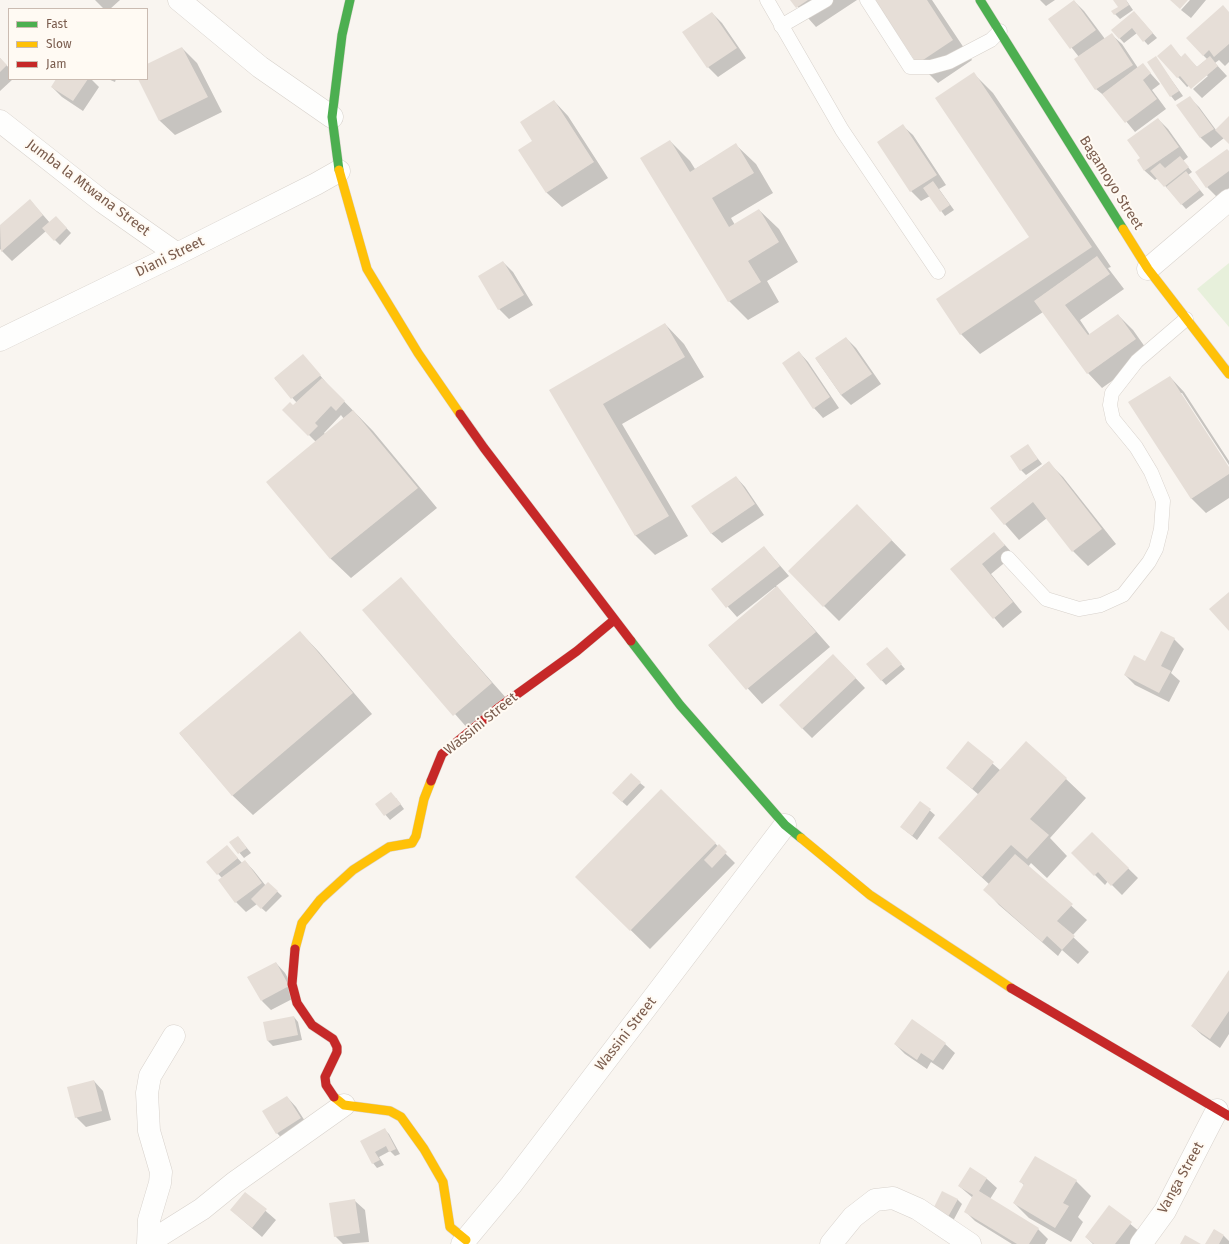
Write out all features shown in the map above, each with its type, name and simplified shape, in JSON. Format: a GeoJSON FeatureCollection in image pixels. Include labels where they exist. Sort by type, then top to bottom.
{"type":"FeatureCollection","features":[{"type":"Feature","properties":{"kind":"main road"},"geometry":{"type":"LineString","coordinates":[[350,0],[342,35],[332,117],[339,171],[367,269],[418,353],[484,448],[685,711],[785,826],[870,895],[930,936],[1021,994],[1223,1113]]}},
{"type":"Feature","properties":{"kind":"main road","name":"Bagamoyo Street"},"geometry":{"type":"LineString","coordinates":[[980,0],[1148,269],[1229,374]]}},
{"type":"Feature","properties":{"kind":"main road","name":"Wassini Street"},"geometry":{"type":"LineString","coordinates":[[464,1242],[450,1227],[443,1182],[424,1149],[401,1117],[390,1111],[344,1105],[330,1093],[326,1085],[325,1077],[337,1052],[336,1043],[333,1039],[312,1025],[303,1014],[293,993],[293,962],[296,943],[302,923],[320,900],[353,870],[389,847],[412,843],[416,836],[424,799],[442,754],[498,708],[577,651],[614,620]]}},
{"type":"Feature","properties":{"kind":"street"},"geometry":{"type":"LineString","coordinates":[[179,0],[260,67],[332,117]]}},
{"type":"Feature","properties":{"kind":"street","name":"Jumba la Mtwana Street"},"geometry":{"type":"LineString","coordinates":[[0,121],[103,202],[177,254]]}},
{"type":"Feature","properties":{"kind":"street","name":"Diani Street"},"geometry":{"type":"LineString","coordinates":[[0,340],[177,254],[311,187],[339,171]]}},
{"type":"Feature","properties":{"kind":"street"},"geometry":{"type":"LineString","coordinates":[[1148,269],[1229,200]]}},
{"type":"Feature","properties":{"kind":"street","name":"Wassini Street"},"geometry":{"type":"LineString","coordinates":[[464,1242],[511,1185],[785,826]]}},
{"type":"Feature","properties":{"kind":"street"},"geometry":{"type":"LineString","coordinates":[[148,1244],[149,1220],[160,1183],[161,1172],[149,1131],[148,1093],[150,1076],[174,1036]]}},
{"type":"Feature","properties":{"kind":"street"},"geometry":{"type":"LineString","coordinates":[[148,1244],[202,1209],[234,1183],[344,1105]]}},
{"type":"Feature","properties":{"kind":"street","name":"Vanga Street"},"geometry":{"type":"LineString","coordinates":[[1141,1244],[1164,1211],[1223,1113]]}},
{"type":"Feature","properties":{"kind":"street"},"geometry":{"type":"LineString","coordinates":[[831,1244],[853,1217],[875,1200],[893,1198],[918,1209],[970,1244]]}},
{"type":"Feature","properties":{"kind":"lane"},"geometry":{"type":"LineString","coordinates":[[767,0],[842,130],[938,272]]}},
{"type":"Feature","properties":{"kind":"lane"},"geometry":{"type":"LineString","coordinates":[[782,26],[826,0]]}},
{"type":"Feature","properties":{"kind":"lane"},"geometry":{"type":"LineString","coordinates":[[868,0],[910,68],[931,67],[950,62],[991,40],[1000,31]]}},
{"type":"Feature","properties":{"kind":"lane"},"geometry":{"type":"LineString","coordinates":[[1008,558],[1046,599],[1079,609],[1101,605],[1123,595],[1149,562],[1156,549],[1161,529],[1163,501],[1150,472],[1136,447],[1113,419],[1110,405],[1112,393],[1137,361],[1186,319]]}},
{"type":"Feature","properties":{"kind":"green space"},"geometry":{"type":"Polygon","coordinates":[[[1229,263],[1229,327],[1197,289],[1229,263]]]}},
{"type":"Feature","properties":{"kind":"building"},"geometry":{"type":"Polygon","coordinates":[[[790,0],[808,0],[796,8],[790,0]]]}},
{"type":"Feature","properties":{"kind":"building"},"geometry":{"type":"Polygon","coordinates":[[[875,0],[927,0],[953,40],[917,64],[875,0]]]}},
{"type":"Feature","properties":{"kind":"building"},"geometry":{"type":"Polygon","coordinates":[[[1074,0],[1096,30],[1070,49],[1048,19],[1074,0]]]}},
{"type":"Feature","properties":{"kind":"building"},"geometry":{"type":"Polygon","coordinates":[[[1113,0],[1126,0],[1129,5],[1114,15],[1111,11],[1118,7],[1113,0]]]}},
{"type":"Feature","properties":{"kind":"building"},"geometry":{"type":"Polygon","coordinates":[[[1170,0],[1188,0],[1180,9],[1170,0]]]}},
{"type":"Feature","properties":{"kind":"building"},"geometry":{"type":"Polygon","coordinates":[[[1223,5],[1229,12],[1229,44],[1214,57],[1209,50],[1203,56],[1186,38],[1223,5]]]}},
{"type":"Feature","properties":{"kind":"building"},"geometry":{"type":"Polygon","coordinates":[[[1134,11],[1153,33],[1143,42],[1132,28],[1119,39],[1111,30],[1134,11]]]}},
{"type":"Feature","properties":{"kind":"building"},"geometry":{"type":"Polygon","coordinates":[[[712,12],[737,48],[707,68],[682,32],[712,12]]]}},
{"type":"Feature","properties":{"kind":"building"},"geometry":{"type":"Polygon","coordinates":[[[1112,33],[1133,65],[1095,90],[1074,59],[1112,33]]]}},
{"type":"Feature","properties":{"kind":"building"},"geometry":{"type":"Polygon","coordinates":[[[1171,44],[1181,57],[1185,53],[1197,67],[1210,56],[1218,66],[1191,89],[1180,76],[1177,78],[1157,56],[1171,44]]]}},
{"type":"Feature","properties":{"kind":"building"},"geometry":{"type":"Polygon","coordinates":[[[182,47],[208,97],[159,121],[138,80],[148,80],[148,64],[182,47]]]}},
{"type":"Feature","properties":{"kind":"building"},"geometry":{"type":"Polygon","coordinates":[[[1156,56],[1179,91],[1170,97],[1147,62],[1156,56]]]}},
{"type":"Feature","properties":{"kind":"building"},"geometry":{"type":"Polygon","coordinates":[[[0,58],[7,65],[0,72],[0,58]]]}},
{"type":"Feature","properties":{"kind":"building"},"geometry":{"type":"Polygon","coordinates":[[[1143,63],[1151,73],[1143,80],[1157,99],[1125,123],[1102,94],[1143,63]]]}},
{"type":"Feature","properties":{"kind":"building"},"geometry":{"type":"Polygon","coordinates":[[[974,72],[1092,247],[960,335],[936,299],[1029,237],[935,98],[974,72]]]}},
{"type":"Feature","properties":{"kind":"building"},"geometry":{"type":"Polygon","coordinates":[[[55,80],[87,80],[73,101],[51,87],[55,80]]]}},
{"type":"Feature","properties":{"kind":"building"},"geometry":{"type":"Polygon","coordinates":[[[1190,96],[1214,129],[1200,138],[1176,105],[1190,96]]]}},
{"type":"Feature","properties":{"kind":"building"},"geometry":{"type":"Polygon","coordinates":[[[554,100],[594,162],[546,193],[518,150],[532,141],[520,122],[554,100]]]}},
{"type":"Feature","properties":{"kind":"building"},"geometry":{"type":"Polygon","coordinates":[[[1229,116],[1229,144],[1215,130],[1229,116]]]}},
{"type":"Feature","properties":{"kind":"building"},"geometry":{"type":"Polygon","coordinates":[[[1158,118],[1179,147],[1144,171],[1137,160],[1140,158],[1127,140],[1158,118]]]}},
{"type":"Feature","properties":{"kind":"building"},"geometry":{"type":"Polygon","coordinates":[[[903,124],[937,175],[910,192],[877,142],[903,124]]]}},
{"type":"Feature","properties":{"kind":"building"},"geometry":{"type":"Polygon","coordinates":[[[670,140],[690,172],[736,143],[754,173],[712,198],[729,227],[759,209],[779,242],[748,261],[761,282],[728,302],[640,158],[670,140]]]}},
{"type":"Feature","properties":{"kind":"building"},"geometry":{"type":"Polygon","coordinates":[[[1227,149],[1229,151],[1229,171],[1206,188],[1195,172],[1227,149]]]}},
{"type":"Feature","properties":{"kind":"building"},"geometry":{"type":"Polygon","coordinates":[[[1180,156],[1189,167],[1164,187],[1150,171],[1160,163],[1165,168],[1180,156]]]}},
{"type":"Feature","properties":{"kind":"building"},"geometry":{"type":"Polygon","coordinates":[[[1186,171],[1200,190],[1181,205],[1166,187],[1186,171]]]}},
{"type":"Feature","properties":{"kind":"building"},"geometry":{"type":"Polygon","coordinates":[[[933,181],[950,205],[940,212],[923,188],[933,181]]]}},
{"type":"Feature","properties":{"kind":"building"},"geometry":{"type":"Polygon","coordinates":[[[30,199],[43,215],[1,252],[0,225],[30,199]]]}},
{"type":"Feature","properties":{"kind":"building"},"geometry":{"type":"Polygon","coordinates":[[[56,216],[67,228],[54,241],[42,228],[56,216]]]}},
{"type":"Feature","properties":{"kind":"building"},"geometry":{"type":"Polygon","coordinates":[[[1097,256],[1110,274],[1065,305],[1088,335],[1118,314],[1136,339],[1087,374],[1034,301],[1097,256]]]}},
{"type":"Feature","properties":{"kind":"building"},"geometry":{"type":"Polygon","coordinates":[[[503,261],[524,295],[498,310],[478,276],[503,261]]]}},
{"type":"Feature","properties":{"kind":"building"},"geometry":{"type":"Polygon","coordinates":[[[665,323],[685,357],[603,404],[669,516],[635,536],[549,390],[665,323]]]}},
{"type":"Feature","properties":{"kind":"building"},"geometry":{"type":"Polygon","coordinates":[[[846,337],[872,374],[841,395],[815,358],[846,337]]]}},
{"type":"Feature","properties":{"kind":"building"},"geometry":{"type":"Polygon","coordinates":[[[799,351],[830,397],[813,409],[782,363],[799,351]]]}},
{"type":"Feature","properties":{"kind":"building"},"geometry":{"type":"Polygon","coordinates":[[[303,354],[321,375],[291,399],[274,378],[303,354]]]}},
{"type":"Feature","properties":{"kind":"building"},"geometry":{"type":"Polygon","coordinates":[[[1170,376],[1229,467],[1229,474],[1191,499],[1128,402],[1170,376]]]}},
{"type":"Feature","properties":{"kind":"building"},"geometry":{"type":"Polygon","coordinates":[[[322,378],[345,401],[336,411],[331,406],[315,423],[318,426],[308,436],[282,410],[290,402],[293,405],[322,378]]]}},
{"type":"Feature","properties":{"kind":"building"},"geometry":{"type":"Polygon","coordinates":[[[353,410],[418,488],[330,559],[266,482],[353,410]]]}},
{"type":"Feature","properties":{"kind":"building"},"geometry":{"type":"Polygon","coordinates":[[[1028,444],[1038,459],[1020,471],[1010,456],[1028,444]]]}},
{"type":"Feature","properties":{"kind":"building"},"geometry":{"type":"Polygon","coordinates":[[[1049,461],[1102,529],[1072,552],[1033,502],[1004,525],[990,508],[1049,461]]]}},
{"type":"Feature","properties":{"kind":"building"},"geometry":{"type":"Polygon","coordinates":[[[736,476],[755,504],[711,534],[691,506],[736,476]]]}},
{"type":"Feature","properties":{"kind":"building"},"geometry":{"type":"Polygon","coordinates":[[[857,504],[892,540],[823,607],[788,571],[857,504]]]}},
{"type":"Feature","properties":{"kind":"building"},"geometry":{"type":"Polygon","coordinates":[[[994,532],[1005,545],[982,564],[1013,602],[993,619],[950,569],[994,532]]]}},
{"type":"Feature","properties":{"kind":"building"},"geometry":{"type":"Polygon","coordinates":[[[764,546],[780,566],[726,608],[711,589],[764,546]]]}},
{"type":"Feature","properties":{"kind":"building"},"geometry":{"type":"Polygon","coordinates":[[[401,577],[492,683],[453,716],[362,610],[401,577]]]}},
{"type":"Feature","properties":{"kind":"building"},"geometry":{"type":"Polygon","coordinates":[[[777,586],[816,632],[746,690],[708,645],[777,586]]]}},
{"type":"Feature","properties":{"kind":"building"},"geometry":{"type":"Polygon","coordinates":[[[1229,592],[1229,631],[1209,609],[1229,592]]]}},
{"type":"Feature","properties":{"kind":"building"},"geometry":{"type":"Polygon","coordinates":[[[300,631],[353,693],[232,796],[179,733],[300,631]]]}},
{"type":"Feature","properties":{"kind":"building"},"geometry":{"type":"Polygon","coordinates":[[[1161,631],[1175,638],[1161,666],[1171,671],[1159,693],[1124,675],[1134,655],[1145,661],[1161,631]]]}},
{"type":"Feature","properties":{"kind":"building"},"geometry":{"type":"Polygon","coordinates":[[[887,647],[902,664],[881,681],[866,664],[887,647]]]}},
{"type":"Feature","properties":{"kind":"building"},"geometry":{"type":"Polygon","coordinates":[[[833,654],[856,678],[802,729],[779,705],[833,654]]]}},
{"type":"Feature","properties":{"kind":"building"},"geometry":{"type":"Polygon","coordinates":[[[968,741],[994,762],[972,789],[946,768],[968,741]]]}},
{"type":"Feature","properties":{"kind":"building"},"geometry":{"type":"Polygon","coordinates":[[[1026,741],[1067,778],[1030,819],[1049,835],[1027,859],[1011,845],[982,877],[938,838],[1026,741]]]}},
{"type":"Feature","properties":{"kind":"building"},"geometry":{"type":"Polygon","coordinates":[[[631,773],[641,782],[622,802],[612,793],[631,773]]]}},
{"type":"Feature","properties":{"kind":"building"},"geometry":{"type":"Polygon","coordinates":[[[661,789],[716,843],[630,931],[575,877],[661,789]]]}},
{"type":"Feature","properties":{"kind":"building"},"geometry":{"type":"Polygon","coordinates":[[[391,792],[401,804],[384,816],[375,804],[391,792]]]}},
{"type":"Feature","properties":{"kind":"building"},"geometry":{"type":"Polygon","coordinates":[[[920,801],[931,809],[912,836],[900,827],[920,801]]]}},
{"type":"Feature","properties":{"kind":"building"},"geometry":{"type":"Polygon","coordinates":[[[1092,832],[1129,868],[1111,886],[1098,872],[1094,876],[1071,853],[1092,832]]]}},
{"type":"Feature","properties":{"kind":"building"},"geometry":{"type":"Polygon","coordinates":[[[238,836],[247,848],[238,854],[229,842],[238,836]]]}},
{"type":"Feature","properties":{"kind":"building"},"geometry":{"type":"Polygon","coordinates":[[[719,844],[727,852],[712,868],[704,860],[719,844]]]}},
{"type":"Feature","properties":{"kind":"building"},"geometry":{"type":"Polygon","coordinates":[[[227,845],[238,858],[217,875],[206,862],[227,845]]]}},
{"type":"Feature","properties":{"kind":"building"},"geometry":{"type":"Polygon","coordinates":[[[1015,854],[1073,904],[1057,921],[1075,936],[1062,950],[1047,936],[1042,942],[983,890],[1015,854]]]}},
{"type":"Feature","properties":{"kind":"building"},"geometry":{"type":"Polygon","coordinates":[[[245,860],[262,883],[235,903],[218,880],[245,860]]]}},
{"type":"Feature","properties":{"kind":"building"},"geometry":{"type":"Polygon","coordinates":[[[268,882],[278,891],[261,909],[251,899],[268,882]]]}},
{"type":"Feature","properties":{"kind":"building"},"geometry":{"type":"Polygon","coordinates":[[[276,962],[289,986],[261,1001],[247,977],[276,962]]]}},
{"type":"Feature","properties":{"kind":"building"},"geometry":{"type":"Polygon","coordinates":[[[1229,970],[1229,1011],[1210,1039],[1191,1026],[1229,970]]]}},
{"type":"Feature","properties":{"kind":"building"},"geometry":{"type":"Polygon","coordinates":[[[294,1016],[298,1035],[267,1041],[263,1022],[294,1016]]]}},
{"type":"Feature","properties":{"kind":"building"},"geometry":{"type":"Polygon","coordinates":[[[912,1019],[946,1043],[933,1061],[921,1053],[917,1060],[894,1044],[912,1019]]]}},
{"type":"Feature","properties":{"kind":"building"},"geometry":{"type":"Polygon","coordinates":[[[94,1080],[102,1111],[75,1118],[67,1087],[94,1080]]]}},
{"type":"Feature","properties":{"kind":"building"},"geometry":{"type":"Polygon","coordinates":[[[287,1096],[301,1118],[276,1134],[262,1111],[287,1096]]]}},
{"type":"Feature","properties":{"kind":"building"},"geometry":{"type":"Polygon","coordinates":[[[385,1128],[396,1149],[389,1152],[386,1146],[375,1152],[380,1160],[372,1164],[360,1141],[385,1128]]]}},
{"type":"Feature","properties":{"kind":"building"},"geometry":{"type":"Polygon","coordinates":[[[1035,1156],[1077,1180],[1063,1203],[1069,1206],[1055,1228],[1013,1203],[1024,1184],[1019,1182],[1035,1156]]]}},
{"type":"Feature","properties":{"kind":"building"},"geometry":{"type":"Polygon","coordinates":[[[970,1167],[987,1178],[979,1191],[1039,1228],[1029,1244],[1017,1244],[964,1212],[973,1195],[958,1186],[970,1167]]]}},
{"type":"Feature","properties":{"kind":"building"},"geometry":{"type":"Polygon","coordinates":[[[942,1191],[958,1199],[948,1217],[933,1209],[942,1191]]]}},
{"type":"Feature","properties":{"kind":"building"},"geometry":{"type":"Polygon","coordinates":[[[245,1192],[267,1209],[252,1228],[230,1210],[245,1192]]]}},
{"type":"Feature","properties":{"kind":"building"},"geometry":{"type":"Polygon","coordinates":[[[355,1199],[360,1233],[334,1237],[329,1203],[355,1199]]]}},
{"type":"Feature","properties":{"kind":"building"},"geometry":{"type":"Polygon","coordinates":[[[1109,1205],[1132,1222],[1115,1244],[1094,1244],[1085,1237],[1109,1205]]]}},
{"type":"Feature","properties":{"kind":"building"},"geometry":{"type":"Polygon","coordinates":[[[1214,1229],[1224,1235],[1219,1244],[1205,1244],[1214,1229]]]}},
{"type":"Feature","properties":{"kind":"building"},"geometry":{"type":"Polygon","coordinates":[[[1185,1235],[1201,1244],[1180,1244],[1185,1235]]]}},
{"type":"Feature","properties":{"kind":"traffic: fast"},"geometry":{"type":"LineString","coordinates":[[339,170],[332,117],[342,35],[350,0]]}},
{"type":"Feature","properties":{"kind":"traffic: fast"},"geometry":{"type":"LineString","coordinates":[[980,0],[1123,229]]}},
{"type":"Feature","properties":{"kind":"traffic: fast"},"geometry":{"type":"LineString","coordinates":[[631,641],[680,705],[785,825],[801,838]]}},
{"type":"Feature","properties":{"kind":"traffic: slow"},"geometry":{"type":"LineString","coordinates":[[339,170],[367,269],[418,353],[460,414]]}},
{"type":"Feature","properties":{"kind":"traffic: slow"},"geometry":{"type":"LineString","coordinates":[[1123,229],[1148,269],[1229,374]]}},
{"type":"Feature","properties":{"kind":"traffic: slow"},"geometry":{"type":"LineString","coordinates":[[295,949],[302,923],[320,900],[353,870],[389,847],[412,843],[416,836],[424,799],[431,781]]}},
{"type":"Feature","properties":{"kind":"traffic: slow"},"geometry":{"type":"LineString","coordinates":[[801,838],[870,895],[1011,988]]}},
{"type":"Feature","properties":{"kind":"traffic: slow"},"geometry":{"type":"LineString","coordinates":[[334,1097],[344,1105],[390,1111],[401,1117],[424,1149],[443,1182],[450,1227],[466,1240]]}},
{"type":"Feature","properties":{"kind":"traffic: jam"},"geometry":{"type":"LineString","coordinates":[[460,414],[484,448],[631,641]]}},
{"type":"Feature","properties":{"kind":"traffic: jam"},"geometry":{"type":"LineString","coordinates":[[431,781],[442,754],[498,708],[577,651],[614,620]]}},
{"type":"Feature","properties":{"kind":"traffic: jam"},"geometry":{"type":"LineString","coordinates":[[295,949],[292,984],[297,1003],[312,1025],[333,1039],[337,1047],[337,1052],[325,1077],[326,1085],[334,1097]]}},
{"type":"Feature","properties":{"kind":"traffic: jam"},"geometry":{"type":"LineString","coordinates":[[1011,988],[1229,1116]]}}]}
